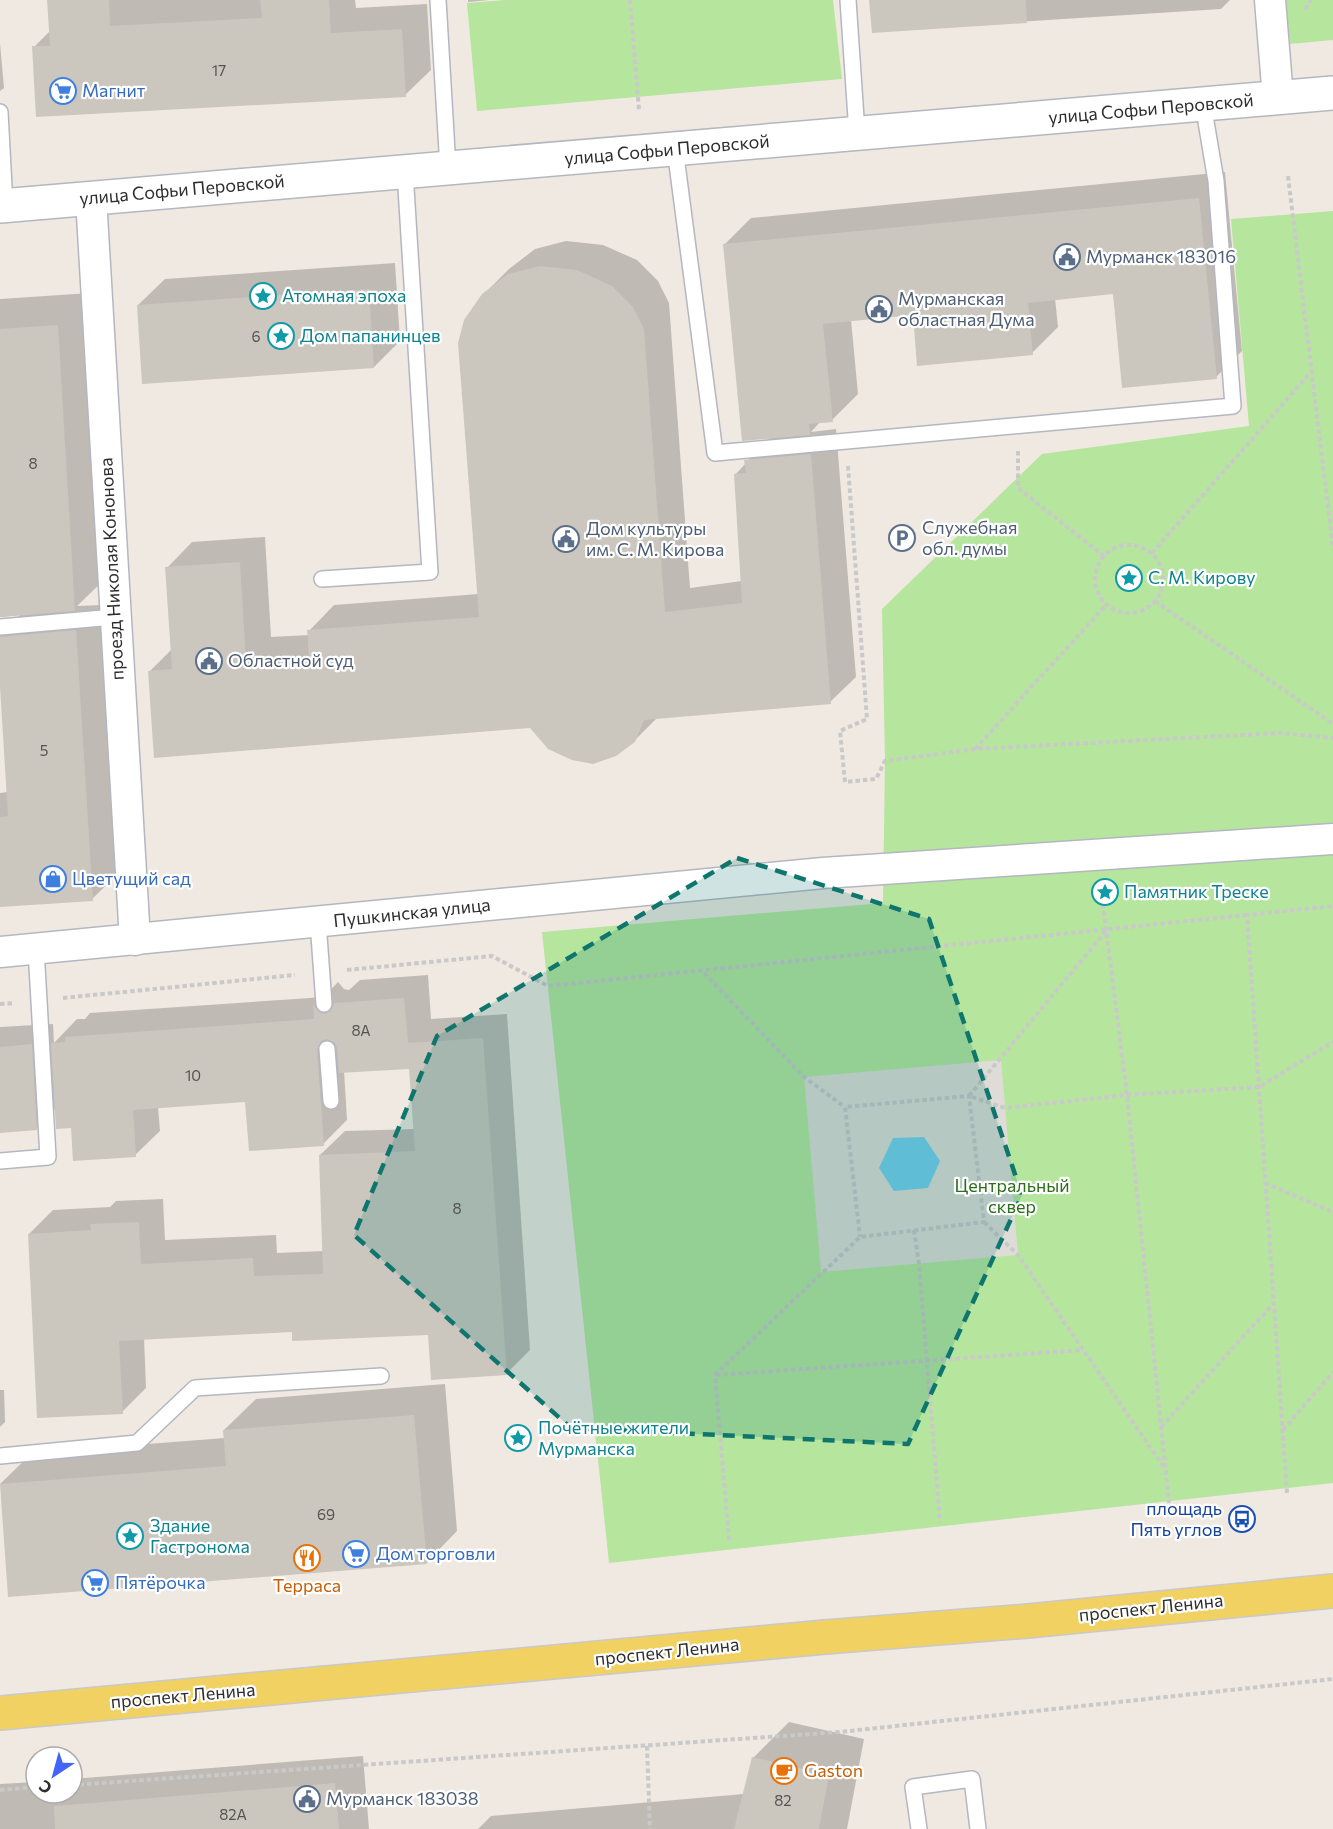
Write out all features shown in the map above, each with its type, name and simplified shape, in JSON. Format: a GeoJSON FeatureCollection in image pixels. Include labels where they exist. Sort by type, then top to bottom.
{"type":"FeatureCollection","features":[{"type":"Feature","properties":{"kind":"main road","name":"проспект Ленина"},"geometry":{"type":"LineString","coordinates":[[0,1713],[825,1637],[1028,1621],[1333,1591]]}},
{"type":"Feature","properties":{"kind":"street"},"geometry":{"type":"LineString","coordinates":[[1270,0],[1278,98]]}},
{"type":"Feature","properties":{"kind":"street","name":"улица Софьи Перовской"},"geometry":{"type":"LineString","coordinates":[[3,206],[1333,93]]}},
{"type":"Feature","properties":{"kind":"street","name":"проезд Николая Кононова"},"geometry":{"type":"LineString","coordinates":[[91,198],[114,617],[135,940]]}},
{"type":"Feature","properties":{"kind":"street","name":"Пушкинская улица"},"geometry":{"type":"LineString","coordinates":[[0,952],[823,873],[1333,839]]}},
{"type":"Feature","properties":{"kind":"lane"},"geometry":{"type":"LineString","coordinates":[[438,0],[448,168]]}},
{"type":"Feature","properties":{"kind":"lane"},"geometry":{"type":"LineString","coordinates":[[848,0],[857,134]]}},
{"type":"Feature","properties":{"kind":"lane"},"geometry":{"type":"LineString","coordinates":[[675,149],[715,453],[1233,406],[1216,181],[1203,104]]}},
{"type":"Feature","properties":{"kind":"lane"},"geometry":{"type":"LineString","coordinates":[[0,112],[3,206]]}},
{"type":"Feature","properties":{"kind":"lane"},"geometry":{"type":"LineString","coordinates":[[322,579],[430,572],[405,172]]}},
{"type":"Feature","properties":{"kind":"lane"},"geometry":{"type":"LineString","coordinates":[[0,627],[114,617]]}},
{"type":"Feature","properties":{"kind":"lane"},"geometry":{"type":"LineString","coordinates":[[318,922],[324,1004]]}},
{"type":"Feature","properties":{"kind":"lane"},"geometry":{"type":"LineString","coordinates":[[0,1161],[48,1157],[36,949]]}},
{"type":"Feature","properties":{"kind":"lane"},"geometry":{"type":"LineString","coordinates":[[327,1049],[331,1101]]}},
{"type":"Feature","properties":{"kind":"lane"},"geometry":{"type":"LineString","coordinates":[[0,1456],[137,1443],[195,1388],[381,1376]]}},
{"type":"Feature","properties":{"kind":"lane"},"geometry":{"type":"LineString","coordinates":[[919,1829],[913,1787],[972,1779],[978,1829]]}},
{"type":"Feature","properties":{"kind":"path"},"geometry":{"type":"LineString","coordinates":[[630,0],[639,110]]}},
{"type":"Feature","properties":{"kind":"path"},"geometry":{"type":"LineString","coordinates":[[1288,176],[1333,548]]}},
{"type":"Feature","properties":{"kind":"path"},"geometry":{"type":"LineString","coordinates":[[1152,553],[1311,372]]}},
{"type":"Feature","properties":{"kind":"path"},"geometry":{"type":"LineString","coordinates":[[1017,426],[1018,488],[1104,556]]}},
{"type":"Feature","properties":{"kind":"path"},"geometry":{"type":"LineString","coordinates":[[846,441],[867,719],[840,731],[845,782],[876,779],[885,761],[975,749],[1280,733],[1333,738]]}},
{"type":"Feature","properties":{"kind":"path"},"geometry":{"type":"LineString","coordinates":[[1127,545],[1141,546],[1152,553],[1160,564],[1163,577],[1161,590],[1155,601],[1144,609],[1131,613],[1118,611],[1107,604],[1098,593],[1095,580],[1097,567],[1104,556],[1114,548],[1127,545]]}},
{"type":"Feature","properties":{"kind":"path"},"geometry":{"type":"LineString","coordinates":[[1155,601],[1333,724]]}},
{"type":"Feature","properties":{"kind":"path"},"geometry":{"type":"LineString","coordinates":[[975,749],[1107,604]]}},
{"type":"Feature","properties":{"kind":"path"},"geometry":{"type":"LineString","coordinates":[[1096,855],[1127,1095],[1169,1503]]}},
{"type":"Feature","properties":{"kind":"path"},"geometry":{"type":"LineString","coordinates":[[0,1004],[492,956],[548,986],[704,972],[1333,906]]}},
{"type":"Feature","properties":{"kind":"path"},"geometry":{"type":"LineString","coordinates":[[1247,915],[1287,1493]]}},
{"type":"Feature","properties":{"kind":"path"},"geometry":{"type":"LineString","coordinates":[[1107,930],[969,1096],[984,1222],[1018,1255],[1166,1470]]}},
{"type":"Feature","properties":{"kind":"path"},"geometry":{"type":"LineString","coordinates":[[704,972],[804,1077],[845,1107],[969,1096],[1005,1108],[1127,1095],[1259,1088],[1333,1042]]}},
{"type":"Feature","properties":{"kind":"path"},"geometry":{"type":"LineString","coordinates":[[845,1107],[860,1237]]}},
{"type":"Feature","properties":{"kind":"path"},"geometry":{"type":"LineString","coordinates":[[1265,1183],[1333,1212]]}},
{"type":"Feature","properties":{"kind":"path"},"geometry":{"type":"LineString","coordinates":[[715,1375],[860,1237],[984,1222]]}},
{"type":"Feature","properties":{"kind":"path"},"geometry":{"type":"LineString","coordinates":[[914,1230],[927,1360],[939,1522]]}},
{"type":"Feature","properties":{"kind":"path"},"geometry":{"type":"LineString","coordinates":[[1161,1427],[1274,1304]]}},
{"type":"Feature","properties":{"kind":"path"},"geometry":{"type":"LineString","coordinates":[[715,1375],[1083,1350]]}},
{"type":"Feature","properties":{"kind":"path"},"geometry":{"type":"LineString","coordinates":[[1283,1430],[1333,1372]]}},
{"type":"Feature","properties":{"kind":"path"},"geometry":{"type":"LineString","coordinates":[[715,1375],[729,1540]]}},
{"type":"Feature","properties":{"kind":"path"},"geometry":{"type":"LineString","coordinates":[[84,1784],[840,1732],[1333,1678]]}},
{"type":"Feature","properties":{"kind":"path"},"geometry":{"type":"LineString","coordinates":[[647,1746],[650,1829]]}},
{"type":"Feature","properties":{"kind":"path"},"geometry":{"type":"LineString","coordinates":[[0,1790],[24,1788]]}},
{"type":"Feature","properties":{"kind":"highlighted area"},"geometry":{"type":"Polygon","coordinates":[[[737,858],[929,919],[1022,1195],[908,1444],[571,1428],[354,1235],[437,1036],[737,858]]]}},
{"type":"Feature","properties":{"kind":"green space"},"geometry":{"type":"Polygon","coordinates":[[[506,0],[833,0],[842,79],[477,111],[467,3],[506,0]]]}},
{"type":"Feature","properties":{"kind":"green space"},"geometry":{"type":"Polygon","coordinates":[[[1286,0],[1333,0],[1333,40],[1290,44],[1286,0]]]}},
{"type":"Feature","properties":{"kind":"green space","name":"Центральный сквер"},"geometry":{"type":"Polygon","coordinates":[[[1333,211],[1333,1483],[609,1563],[542,932],[883,903],[885,761],[882,609],[1042,454],[1249,426],[1231,219],[1333,211]]]}},
{"type":"Feature","properties":{"kind":"shaded area"},"geometry":{"type":"Polygon","coordinates":[[[1001,1060],[1018,1255],[821,1272],[804,1077],[1001,1060]]]}},
{"type":"Feature","properties":{"kind":"water"},"geometry":{"type":"Polygon","coordinates":[[[924,1137],[940,1161],[928,1188],[894,1191],[879,1168],[893,1138],[924,1137]]]}},
{"type":"Feature","properties":{"kind":"building"},"geometry":{"type":"Polygon","coordinates":[[[47,0],[109,0],[110,26],[262,18],[260,0],[329,0],[331,33],[402,29],[406,97],[36,117],[32,46],[50,46],[47,0]]]}},
{"type":"Feature","properties":{"kind":"building"},"geometry":{"type":"Polygon","coordinates":[[[869,0],[1026,0],[1027,23],[872,33],[869,0]]]}},
{"type":"Feature","properties":{"kind":"building","name":"Мурманская областная Дума"},"geometry":{"type":"Polygon","coordinates":[[[1199,198],[1217,379],[1122,388],[1113,294],[1028,303],[1033,355],[917,366],[913,315],[823,324],[833,422],[809,424],[810,435],[742,441],[723,244],[1199,198]]]}},
{"type":"Feature","properties":{"kind":"building","name":"Дом культуры им. С. М. Кирова"},"geometry":{"type":"Polygon","coordinates":[[[540,266],[577,270],[612,286],[633,307],[644,329],[665,612],[742,603],[734,474],[746,473],[744,460],[811,454],[831,704],[644,720],[635,742],[616,756],[593,764],[572,760],[548,749],[530,728],[154,758],[148,671],[172,669],[165,567],[240,562],[246,662],[309,658],[307,630],[479,617],[458,343],[464,320],[482,294],[508,274],[540,266]]]}},
{"type":"Feature","properties":{"kind":"building"},"geometry":{"type":"Polygon","coordinates":[[[369,289],[374,368],[142,384],[137,305],[369,289]]]}},
{"type":"Feature","properties":{"kind":"building"},"geometry":{"type":"Polygon","coordinates":[[[58,325],[75,611],[0,617],[0,329],[58,325]]]}},
{"type":"Feature","properties":{"kind":"building"},"geometry":{"type":"Polygon","coordinates":[[[76,630],[93,901],[0,907],[0,817],[8,816],[0,687],[0,637],[76,630]]]}},
{"type":"Feature","properties":{"kind":"building"},"geometry":{"type":"Polygon","coordinates":[[[404,998],[408,1043],[483,1038],[507,1375],[431,1380],[428,1335],[292,1341],[292,1332],[119,1341],[123,1414],[37,1418],[28,1234],[91,1230],[90,1224],[139,1222],[141,1264],[253,1258],[254,1276],[323,1274],[319,1155],[415,1151],[409,1069],[339,1073],[337,1048],[335,1043],[327,1039],[321,1041],[317,1050],[324,1146],[249,1151],[245,1102],[133,1110],[136,1157],[73,1161],[71,1128],[56,1129],[51,1043],[65,1042],[65,1037],[314,1019],[313,1005],[319,1012],[325,1014],[332,1009],[334,1003],[404,998]]]}},
{"type":"Feature","properties":{"kind":"building"},"geometry":{"type":"Polygon","coordinates":[[[32,1044],[37,1130],[0,1133],[0,1047],[32,1044]]]}},
{"type":"Feature","properties":{"kind":"building"},"geometry":{"type":"Polygon","coordinates":[[[414,1415],[427,1564],[8,1597],[0,1484],[226,1466],[223,1430],[414,1415]]]}},
{"type":"Feature","properties":{"kind":"building"},"geometry":{"type":"Polygon","coordinates":[[[752,1757],[829,1775],[819,1829],[734,1829],[752,1757]]]}},
{"type":"Feature","properties":{"kind":"building"},"geometry":{"type":"Polygon","coordinates":[[[335,1783],[339,1829],[55,1829],[54,1806],[335,1783]]]}},
{"type":"Feature","properties":{"kind":"place","name":"Магнит"},"geometry":{"type":"Point","coordinates":[63,91]}},
{"type":"Feature","properties":{"kind":"place","name":"Мурманск 183016"},"geometry":{"type":"Point","coordinates":[1067,257]}},
{"type":"Feature","properties":{"kind":"place","name":"Атомная эпоха"},"geometry":{"type":"Point","coordinates":[263,296]}},
{"type":"Feature","properties":{"kind":"place","name":"Мурманская областная Дума"},"geometry":{"type":"Point","coordinates":[879,309]}},
{"type":"Feature","properties":{"kind":"place","name":"Дом папанинцев"},"geometry":{"type":"Point","coordinates":[281,336]}},
{"type":"Feature","properties":{"kind":"place","name":"Служебная обл. думы"},"geometry":{"type":"Point","coordinates":[902,538]}},
{"type":"Feature","properties":{"kind":"place","name":"Дом культуры им. С. М. Кирова"},"geometry":{"type":"Point","coordinates":[566,539]}},
{"type":"Feature","properties":{"kind":"place","name":"С. М. Кирову"},"geometry":{"type":"Point","coordinates":[1129,578]}},
{"type":"Feature","properties":{"kind":"place","name":"Областной суд"},"geometry":{"type":"Point","coordinates":[209,661]}},
{"type":"Feature","properties":{"kind":"place","name":"Цветущий сад"},"geometry":{"type":"Point","coordinates":[53,879]}},
{"type":"Feature","properties":{"kind":"place","name":"Памятник Треске"},"geometry":{"type":"Point","coordinates":[1105,892]}},
{"type":"Feature","properties":{"kind":"place","name":"Почётные жители Мурманска"},"geometry":{"type":"Point","coordinates":[518,1438]}},
{"type":"Feature","properties":{"kind":"place","name":"площадь Пять углов"},"geometry":{"type":"Point","coordinates":[1242,1519]}},
{"type":"Feature","properties":{"kind":"place","name":"Здание Гастронома"},"geometry":{"type":"Point","coordinates":[130,1536]}},
{"type":"Feature","properties":{"kind":"place","name":"Дом торговли"},"geometry":{"type":"Point","coordinates":[356,1554]}},
{"type":"Feature","properties":{"kind":"place","name":"Терраса"},"geometry":{"type":"Point","coordinates":[307,1558]}},
{"type":"Feature","properties":{"kind":"place","name":"Пятёрочка"},"geometry":{"type":"Point","coordinates":[95,1583]}},
{"type":"Feature","properties":{"kind":"place","name":"Gaston"},"geometry":{"type":"Point","coordinates":[784,1771]}},
{"type":"Feature","properties":{"kind":"place","name":"Мурманск 183038"},"geometry":{"type":"Point","coordinates":[307,1799]}}]}
